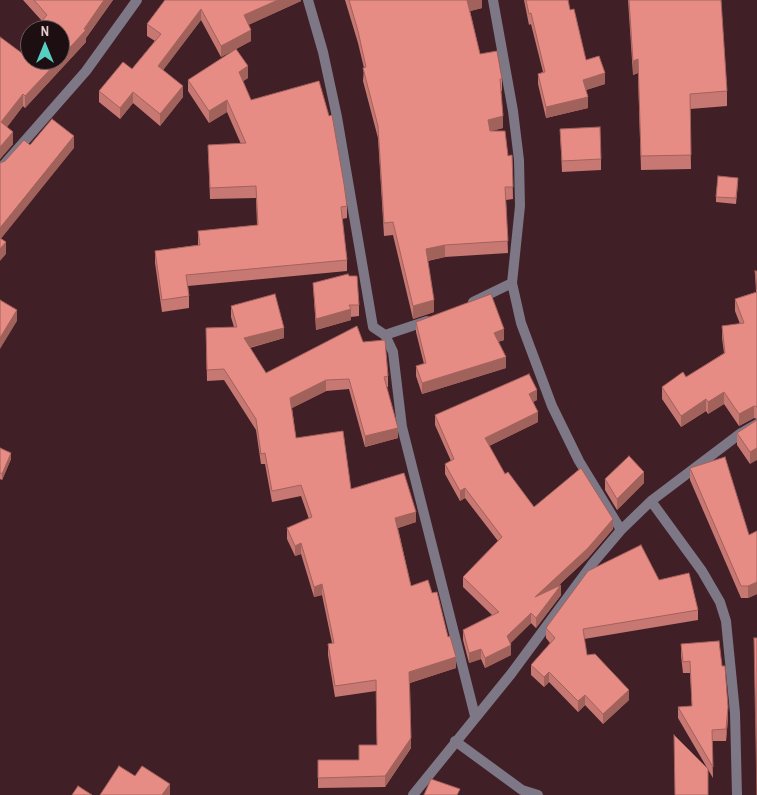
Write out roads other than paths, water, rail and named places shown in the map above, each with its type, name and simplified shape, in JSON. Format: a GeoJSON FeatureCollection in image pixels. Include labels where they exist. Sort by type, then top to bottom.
{"type":"FeatureCollection","features":[{"type":"Feature","properties":{"kind":"street"},"geometry":{"type":"LineString","coordinates":[[0,169],[86,71],[137,0]]}},
{"type":"Feature","properties":{"kind":"street"},"geometry":{"type":"LineString","coordinates":[[308,0],[323,52],[337,117],[373,326],[385,335],[393,352],[402,427],[475,716]]}},
{"type":"Feature","properties":{"kind":"street"},"geometry":{"type":"LineString","coordinates":[[493,0],[513,111],[519,160],[520,206],[512,283],[521,323],[552,406],[579,461],[621,530]]}},
{"type":"Feature","properties":{"kind":"street"},"geometry":{"type":"LineString","coordinates":[[462,307],[512,283]]}},
{"type":"Feature","properties":{"kind":"street"},"geometry":{"type":"LineString","coordinates":[[385,335],[436,318]]}},
{"type":"Feature","properties":{"kind":"street"},"geometry":{"type":"LineString","coordinates":[[413,795],[510,674],[593,563],[621,530],[651,501],[741,433],[757,424]]}},
{"type":"Feature","properties":{"kind":"street"},"geometry":{"type":"LineString","coordinates":[[651,501],[702,571],[720,602],[726,621],[735,713],[737,795]]}},
{"type":"Feature","properties":{"kind":"street"},"geometry":{"type":"LineString","coordinates":[[455,741],[522,790],[538,795]]}}]}
